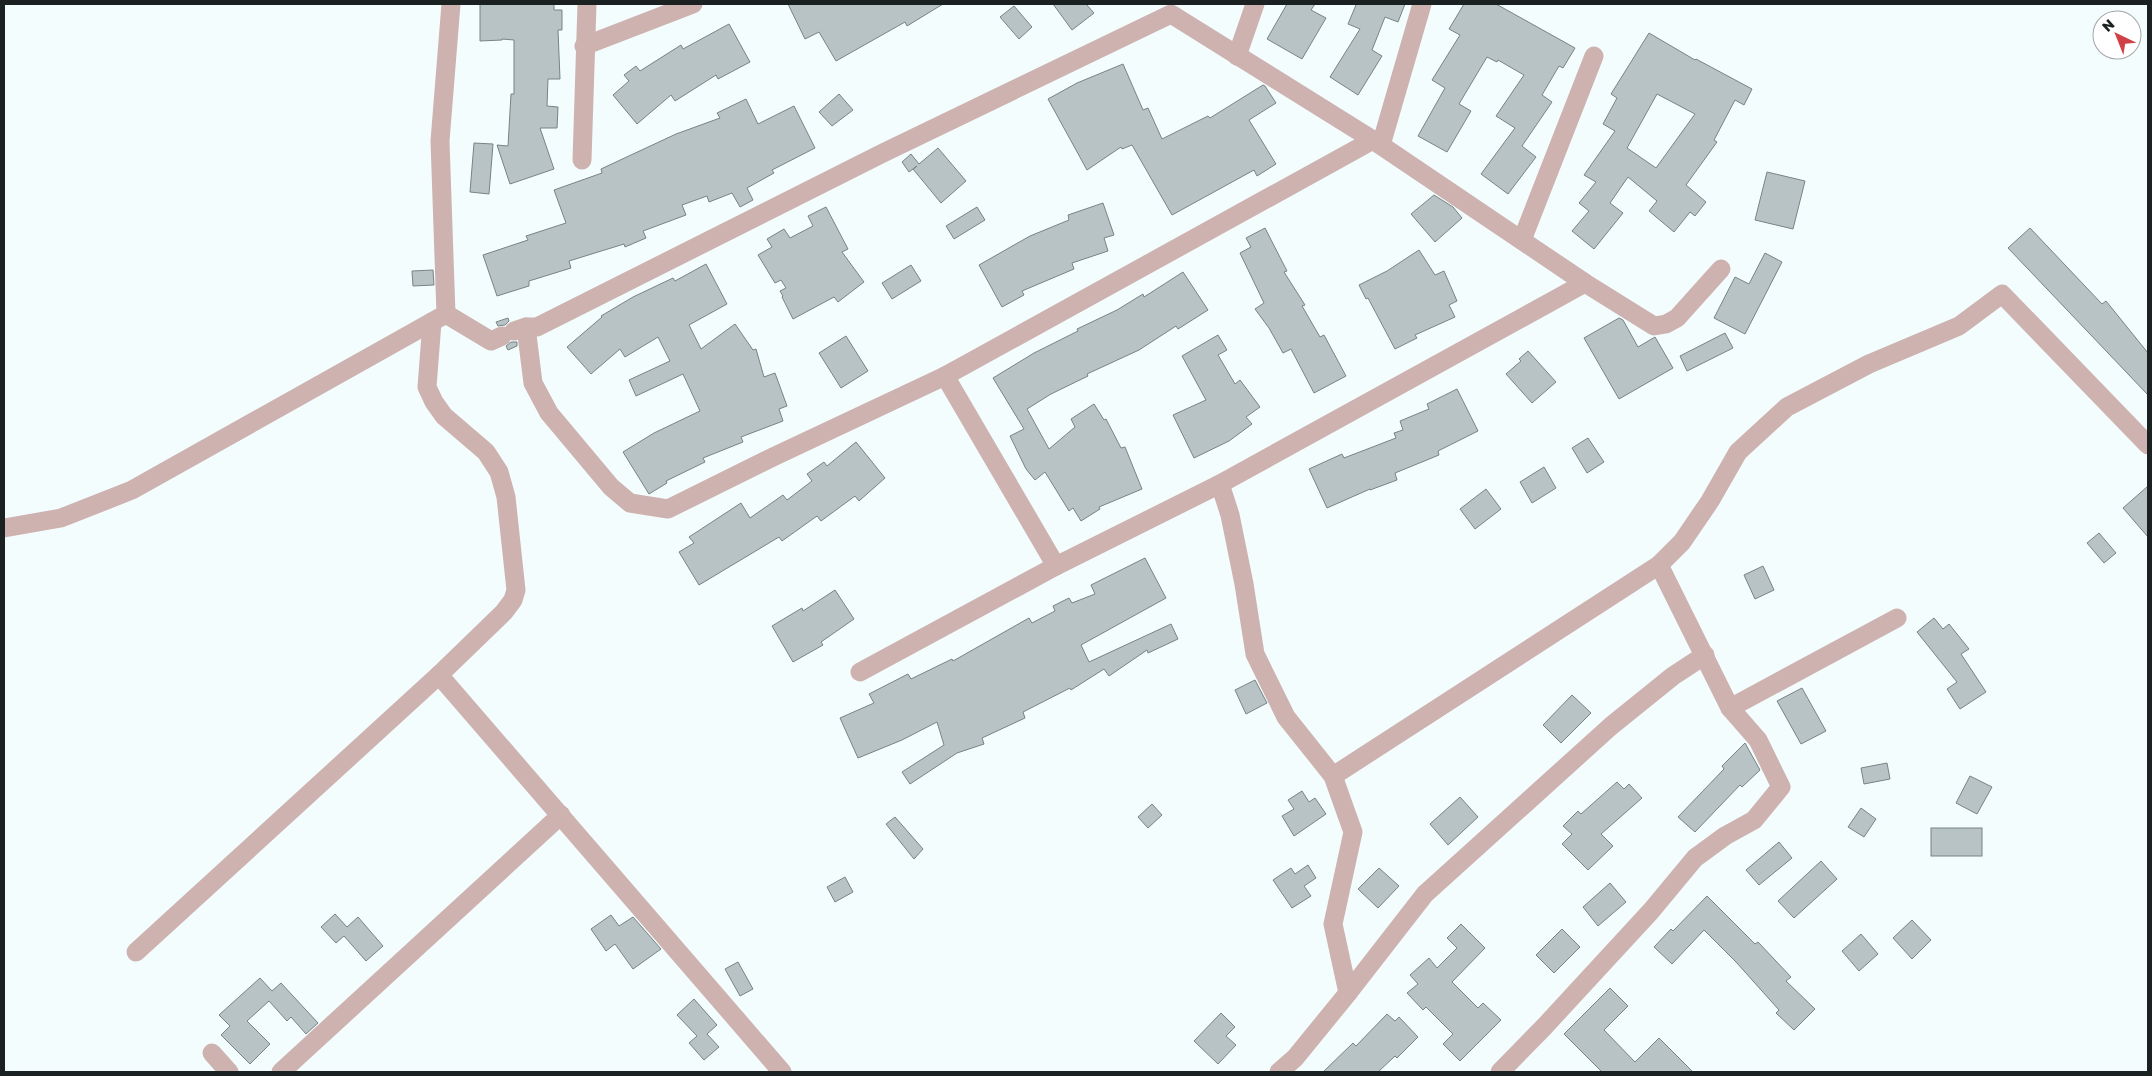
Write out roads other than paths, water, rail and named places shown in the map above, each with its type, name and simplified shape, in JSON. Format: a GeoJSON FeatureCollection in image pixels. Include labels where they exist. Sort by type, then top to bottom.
{"type":"FeatureCollection","features":[{"type":"Feature","properties":{"kind":"street"},"geometry":{"type":"LineString","coordinates":[[136,952],[439,675],[504,612],[513,600],[516,590],[506,497],[498,472],[486,452],[444,416],[434,402],[427,387],[439,318],[440,141],[451,4]]}},
{"type":"Feature","properties":{"kind":"street"},"geometry":{"type":"LineString","coordinates":[[582,160],[584,46],[587,4]]}},
{"type":"Feature","properties":{"kind":"street"},"geometry":{"type":"LineString","coordinates":[[584,46],[693,4]]}},
{"type":"Feature","properties":{"kind":"street"},"geometry":{"type":"LineString","coordinates":[[1237,56],[1255,4]]}},
{"type":"Feature","properties":{"kind":"street"},"geometry":{"type":"LineString","coordinates":[[514,332],[533,383],[549,413],[611,487],[630,503],[668,509],[945,376],[1377,143],[1422,4]]}},
{"type":"Feature","properties":{"kind":"street"},"geometry":{"type":"LineString","coordinates":[[439,318],[491,341],[514,332],[537,327],[1164,9],[1377,143],[1585,283],[1654,326],[1666,324],[1676,318],[1721,269]]}},
{"type":"Feature","properties":{"kind":"street"},"geometry":{"type":"LineString","coordinates":[[1522,240],[1594,56]]}},
{"type":"Feature","properties":{"kind":"street"},"geometry":{"type":"LineString","coordinates":[[860,672],[1056,566],[1220,484],[1585,283]]}},
{"type":"Feature","properties":{"kind":"street"},"geometry":{"type":"LineString","coordinates":[[1333,776],[1659,565],[1682,542],[1710,501],[1738,452],[1786,407],[1869,364],[1959,326],[2002,294],[2148,446]]}},
{"type":"Feature","properties":{"kind":"street"},"geometry":{"type":"LineString","coordinates":[[4,528],[61,518],[132,490],[439,318]]}},
{"type":"Feature","properties":{"kind":"street"},"geometry":{"type":"LineString","coordinates":[[945,376],[1056,566]]}},
{"type":"Feature","properties":{"kind":"street"},"geometry":{"type":"LineString","coordinates":[[1220,484],[1230,515],[1244,584],[1255,654],[1286,717],[1333,776],[1353,832],[1333,924],[1348,993]]}},
{"type":"Feature","properties":{"kind":"street"},"geometry":{"type":"LineString","coordinates":[[1500,1072],[1651,911],[1695,858],[1725,836],[1754,820],[1781,786],[1758,740],[1730,708],[1659,565]]}},
{"type":"Feature","properties":{"kind":"street"},"geometry":{"type":"LineString","coordinates":[[1730,708],[1897,618]]}},
{"type":"Feature","properties":{"kind":"street"},"geometry":{"type":"LineString","coordinates":[[1279,1072],[1295,1058],[1425,894],[1611,726],[1673,676],[1705,656]]}},
{"type":"Feature","properties":{"kind":"street"},"geometry":{"type":"LineString","coordinates":[[439,675],[782,1072]]}},
{"type":"Feature","properties":{"kind":"street"},"geometry":{"type":"LineString","coordinates":[[281,1072],[561,815]]}},
{"type":"Feature","properties":{"kind":"street"},"geometry":{"type":"LineString","coordinates":[[212,1053],[229,1072]]}}]}
